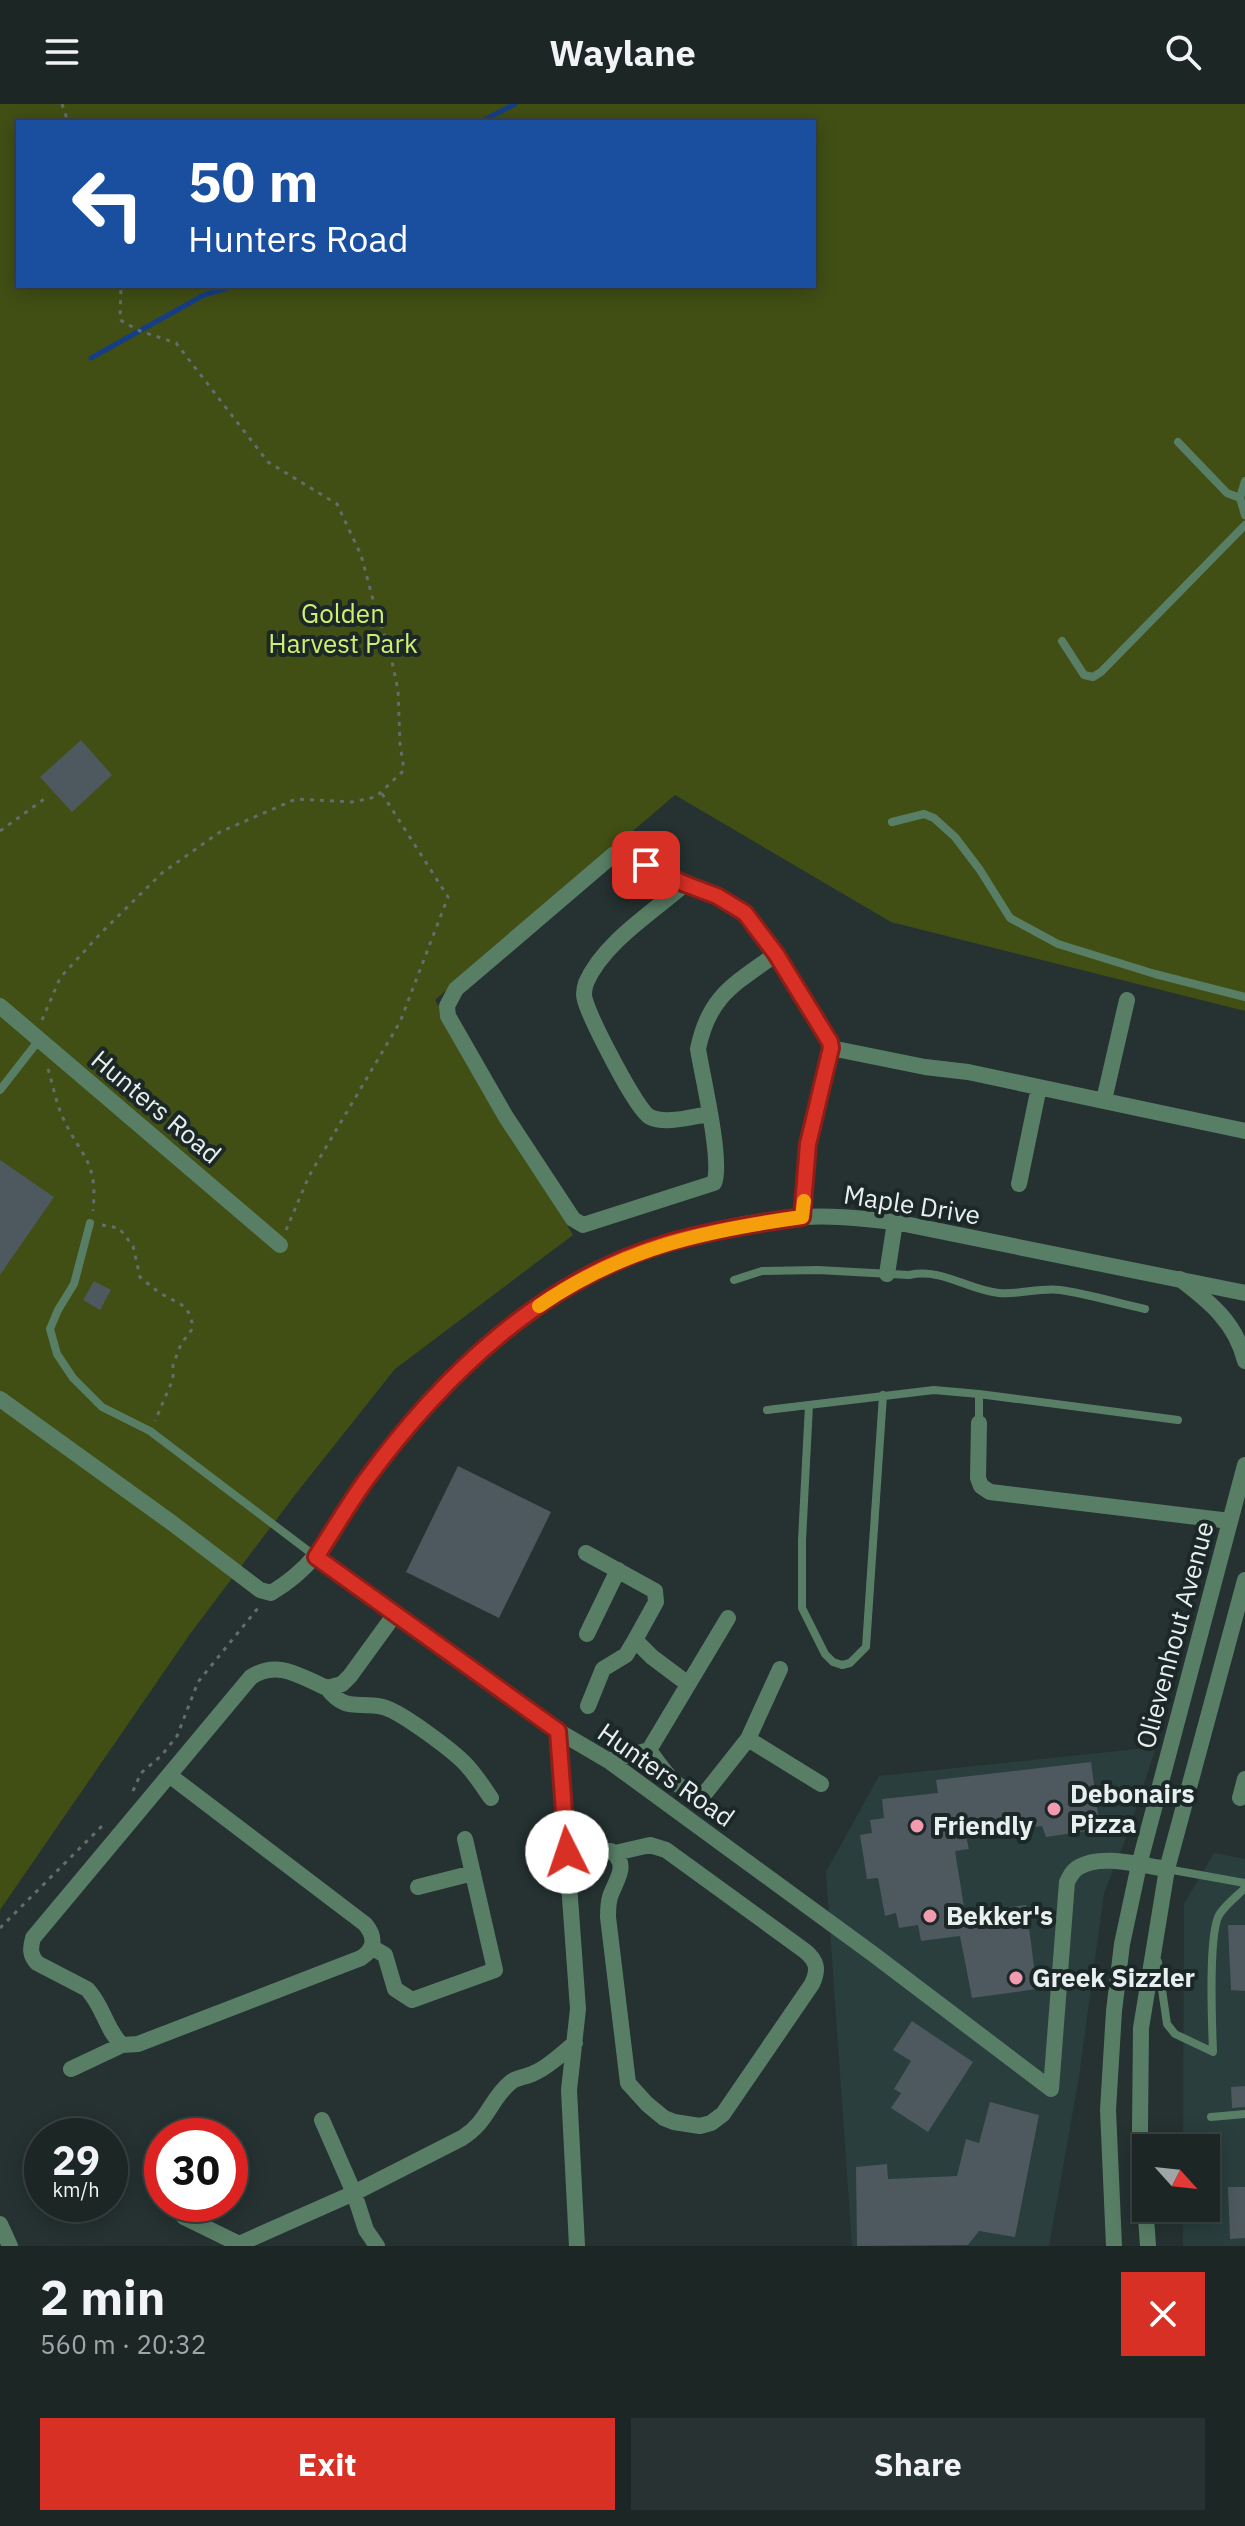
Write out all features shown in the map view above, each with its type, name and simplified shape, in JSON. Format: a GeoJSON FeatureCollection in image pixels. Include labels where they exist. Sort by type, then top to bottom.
{"type":"FeatureCollection","features":[{"type":"Feature","properties":{"kind":"street"},"geometry":{"type":"LineString","coordinates":[[776,954],[722,994],[703,1028],[698,1049],[710,1114],[717,1176],[714,1183],[583,1225],[577,1223],[506,1117],[448,1016],[447,1006],[456,989],[619,852],[735,906],[755,924],[776,954],[831,1048],[808,1144],[802,1217]]}},
{"type":"Feature","properties":{"kind":"street"},"geometry":{"type":"LineString","coordinates":[[685,884],[609,948],[587,980],[584,995],[589,1011],[633,1097],[646,1115],[661,1120],[710,1114]]}},
{"type":"Feature","properties":{"kind":"street"},"geometry":{"type":"LineString","coordinates":[[1104,1100],[1127,1000]]}},
{"type":"Feature","properties":{"kind":"street","name":"Hunters Road"},"geometry":{"type":"LineString","coordinates":[[0,1006],[280,1245]]}},
{"type":"Feature","properties":{"kind":"street"},"geometry":{"type":"LineString","coordinates":[[831,1048],[1104,1100],[1245,1131]]}},
{"type":"Feature","properties":{"kind":"street"},"geometry":{"type":"LineString","coordinates":[[1019,1184],[1039,1087]]}},
{"type":"Feature","properties":{"kind":"street","name":"Maple Drive"},"geometry":{"type":"LineString","coordinates":[[316,1557],[364,1482],[405,1429],[483,1349],[574,1282],[670,1242],[735,1227],[802,1217],[842,1217],[895,1222],[1245,1293]]}},
{"type":"Feature","properties":{"kind":"street"},"geometry":{"type":"LineString","coordinates":[[887,1274],[895,1222]]}},
{"type":"Feature","properties":{"kind":"street"},"geometry":{"type":"LineString","coordinates":[[1180,1279],[1221,1313],[1237,1338],[1245,1361]]}},
{"type":"Feature","properties":{"kind":"street"},"geometry":{"type":"LineString","coordinates":[[0,1399],[260,1590],[271,1593],[292,1581],[316,1557]]}},
{"type":"Feature","properties":{"kind":"street"},"geometry":{"type":"LineString","coordinates":[[979,1423],[978,1478],[981,1486],[990,1492],[1230,1521]]}},
{"type":"Feature","properties":{"kind":"street","name":"Olievenhout Avenue"},"geometry":{"type":"LineString","coordinates":[[1114,2246],[1108,2110],[1122,1944],[1139,1865],[1245,1465]]}},
{"type":"Feature","properties":{"kind":"street"},"geometry":{"type":"LineString","coordinates":[[586,1553],[655,1591],[656,1597],[626,1655],[603,1669],[588,1706]]}},
{"type":"Feature","properties":{"kind":"street","name":"Hunters Road"},"geometry":{"type":"LineString","coordinates":[[316,1557],[558,1731],[609,1761],[1051,2089],[1067,1882],[1079,1866],[1096,1862],[1139,1865]]}},
{"type":"Feature","properties":{"kind":"street"},"geometry":{"type":"LineString","coordinates":[[587,1634],[618,1570]]}},
{"type":"Feature","properties":{"kind":"street","name":"Olievenhout Avenue"},"geometry":{"type":"LineString","coordinates":[[1148,2246],[1140,2130],[1141,2028],[1167,1869],[1245,1580]]}},
{"type":"Feature","properties":{"kind":"street"},"geometry":{"type":"LineString","coordinates":[[327,1688],[342,1684],[350,1676],[395,1614]]}},
{"type":"Feature","properties":{"kind":"street"},"geometry":{"type":"LineString","coordinates":[[609,1761],[649,1750],[728,1618]]}},
{"type":"Feature","properties":{"kind":"street"},"geometry":{"type":"LineString","coordinates":[[635,1640],[688,1684]]}},
{"type":"Feature","properties":{"kind":"street"},"geometry":{"type":"LineString","coordinates":[[122,2045],[115,2038],[94,1995],[79,1983],[37,1963],[31,1956],[33,1938],[251,1677],[262,1669],[283,1670],[327,1688],[335,1698],[351,1706],[384,1707],[416,1726],[468,1766],[491,1798]]}},
{"type":"Feature","properties":{"kind":"street"},"geometry":{"type":"LineString","coordinates":[[649,1750],[670,1778],[691,1792],[706,1792],[748,1739],[780,1669]]}},
{"type":"Feature","properties":{"kind":"street"},"geometry":{"type":"LineString","coordinates":[[558,1731],[578,2009],[569,2090],[577,2246]]}},
{"type":"Feature","properties":{"kind":"street"},"geometry":{"type":"LineString","coordinates":[[748,1739],[821,1784]]}},
{"type":"Feature","properties":{"kind":"street"},"geometry":{"type":"LineString","coordinates":[[71,2069],[122,2045],[138,2044],[361,1958],[373,1948],[371,1931],[365,1924],[169,1775]]}},
{"type":"Feature","properties":{"kind":"street"},"geometry":{"type":"LineString","coordinates":[[1240,1798],[1245,1779]]}},
{"type":"Feature","properties":{"kind":"street"},"geometry":{"type":"LineString","coordinates":[[373,1948],[385,1955],[395,1989],[412,2000],[495,1970],[465,1839]]}},
{"type":"Feature","properties":{"kind":"street"},"geometry":{"type":"LineString","coordinates":[[567,1852],[615,1853],[650,1845],[666,1850],[814,1958],[816,1976],[812,1984],[723,2114],[711,2123],[687,2126],[664,2118],[628,2083],[608,1917],[611,1896],[622,1870],[615,1853]]}},
{"type":"Feature","properties":{"kind":"street"},"geometry":{"type":"LineString","coordinates":[[1139,1865],[1167,1869]]}},
{"type":"Feature","properties":{"kind":"street"},"geometry":{"type":"LineString","coordinates":[[418,1887],[473,1873]]}},
{"type":"Feature","properties":{"kind":"street"},"geometry":{"type":"LineString","coordinates":[[194,2222],[239,2245],[354,2193],[474,2131],[513,2080],[536,2073],[575,2043]]}},
{"type":"Feature","properties":{"kind":"street"},"geometry":{"type":"LineString","coordinates":[[322,2120],[354,2193],[366,2230],[377,2246]]}},
{"type":"Feature","properties":{"kind":"street"},"geometry":{"type":"LineString","coordinates":[[0,2224],[10,2246]]}},
{"type":"Feature","properties":{"kind":"lane"},"geometry":{"type":"LineString","coordinates":[[1178,442],[1227,493],[1240,498]]}},
{"type":"Feature","properties":{"kind":"lane"},"geometry":{"type":"LineString","coordinates":[[1245,481],[1240,498],[1245,515]]}},
{"type":"Feature","properties":{"kind":"lane"},"geometry":{"type":"LineString","coordinates":[[1062,641],[1084,675],[1093,677],[1101,672],[1245,525]]}},
{"type":"Feature","properties":{"kind":"lane"},"geometry":{"type":"LineString","coordinates":[[892,822],[924,814],[934,818],[955,837],[1010,918],[1058,944],[1155,974],[1245,997]]}},
{"type":"Feature","properties":{"kind":"lane"},"geometry":{"type":"LineString","coordinates":[[0,1090],[39,1040]]}},
{"type":"Feature","properties":{"kind":"lane"},"geometry":{"type":"LineString","coordinates":[[90,1223],[74,1284],[50,1329],[57,1354],[73,1378],[102,1407],[150,1431],[316,1557]]}},
{"type":"Feature","properties":{"kind":"lane"},"geometry":{"type":"LineString","coordinates":[[734,1280],[762,1271],[940,1273],[958,1283],[998,1293],[1057,1289],[1145,1309]]}},
{"type":"Feature","properties":{"kind":"lane"},"geometry":{"type":"LineString","coordinates":[[767,1410],[934,1390],[1178,1420]]}},
{"type":"Feature","properties":{"kind":"lane"},"geometry":{"type":"LineString","coordinates":[[979,1394],[979,1423]]}},
{"type":"Feature","properties":{"kind":"lane"},"geometry":{"type":"LineString","coordinates":[[809,1405],[802,1608],[825,1654],[842,1665],[850,1663],[866,1647],[883,1395]]}},
{"type":"Feature","properties":{"kind":"lane"},"geometry":{"type":"LineString","coordinates":[[1155,1937],[1167,2024],[1175,2034],[1213,2052],[1211,2006],[1215,1931],[1219,1915],[1245,1885],[1167,1869]]}},
{"type":"Feature","properties":{"kind":"lane"},"geometry":{"type":"LineString","coordinates":[[1211,2117],[1245,2114]]}},
{"type":"Feature","properties":{"kind":"path"},"geometry":{"type":"LineString","coordinates":[[121,288],[120,320],[140,331],[176,343],[268,462],[337,504],[361,555],[390,652],[398,690],[404,770],[376,797],[352,802],[296,799],[220,832],[162,873],[101,933],[60,978],[41,1022],[39,1040],[62,1117],[84,1152],[94,1177],[90,1223],[119,1228],[133,1246],[140,1277],[164,1296],[179,1301],[191,1314],[193,1328],[181,1344],[173,1365],[173,1379],[150,1431]]}},
{"type":"Feature","properties":{"kind":"path"},"geometry":{"type":"LineString","coordinates":[[280,1245],[309,1176],[400,1022],[448,897],[381,792]]}},
{"type":"Feature","properties":{"kind":"path"},"geometry":{"type":"LineString","coordinates":[[0,831],[47,797]]}},
{"type":"Feature","properties":{"kind":"path"},"geometry":{"type":"LineString","coordinates":[[129,1799],[141,1773],[161,1756],[177,1736],[198,1682],[271,1593]]}},
{"type":"Feature","properties":{"kind":"path"},"geometry":{"type":"LineString","coordinates":[[0,1928],[107,1821]]}},
{"type":"Feature","properties":{"kind":"shaded area"},"geometry":{"type":"Polygon","coordinates":[[[1156,1747],[1104,1893],[1079,2077],[1049,2246],[852,2246],[826,1872],[879,1776],[1156,1747]]]}},
{"type":"Feature","properties":{"kind":"shaded area"},"geometry":{"type":"Polygon","coordinates":[[[1214,1853],[1245,1859],[1245,2246],[1183,2246],[1183,2222],[1220,2222],[1220,2134],[1183,2134],[1184,1904],[1214,1853]]]}},
{"type":"Feature","properties":{"kind":"green space","name":"Golden Harvest Park"},"geometry":{"type":"Polygon","coordinates":[[[0,104],[1245,104],[1245,1011],[891,922],[675,795],[435,1000],[573,1235],[395,1369],[190,1634],[0,1910],[0,104]]]}},
{"type":"Feature","properties":{"kind":"building"},"geometry":{"type":"Polygon","coordinates":[[[81,740],[112,775],[72,812],[40,777],[81,740]]]}},
{"type":"Feature","properties":{"kind":"building"},"geometry":{"type":"Polygon","coordinates":[[[0,1160],[54,1197],[0,1275],[0,1160]]]}},
{"type":"Feature","properties":{"kind":"building"},"geometry":{"type":"Polygon","coordinates":[[[94,1281],[111,1290],[100,1310],[83,1300],[94,1281]]]}},
{"type":"Feature","properties":{"kind":"building"},"geometry":{"type":"Polygon","coordinates":[[[458,1466],[551,1512],[499,1618],[406,1572],[458,1466]]]}},
{"type":"Feature","properties":{"kind":"building"},"geometry":{"type":"Polygon","coordinates":[[[1091,1762],[1100,1829],[1046,1837],[1042,1826],[966,1836],[969,1849],[955,1851],[965,1913],[1026,1905],[1037,1989],[972,1998],[960,1936],[921,1941],[918,1925],[899,1928],[896,1913],[885,1916],[878,1878],[867,1879],[860,1835],[872,1833],[870,1820],[884,1818],[882,1799],[938,1793],[936,1780],[1091,1762]]]}},
{"type":"Feature","properties":{"kind":"building"},"geometry":{"type":"Polygon","coordinates":[[[1228,1925],[1245,1925],[1245,1991],[1231,1990],[1228,1925]]]}},
{"type":"Feature","properties":{"kind":"building"},"geometry":{"type":"Polygon","coordinates":[[[912,2021],[973,2062],[928,2132],[891,2108],[901,2093],[894,2089],[911,2061],[893,2050],[912,2021]]]}},
{"type":"Feature","properties":{"kind":"building"},"geometry":{"type":"Polygon","coordinates":[[[1245,2086],[1245,2107],[1232,2108],[1231,2087],[1245,2086]]]}},
{"type":"Feature","properties":{"kind":"building"},"geometry":{"type":"Polygon","coordinates":[[[990,2102],[1039,2115],[1015,2237],[979,2231],[968,2245],[857,2246],[856,2167],[887,2164],[888,2179],[957,2176],[966,2139],[979,2143],[990,2102]]]}},
{"type":"Feature","properties":{"kind":"building"},"geometry":{"type":"Polygon","coordinates":[[[1228,2187],[1245,2187],[1245,2238],[1230,2239],[1228,2187]]]}},
{"type":"Feature","properties":{"kind":"waterway"},"geometry":{"type":"LineString","coordinates":[[484,120],[515,104]]}},
{"type":"Feature","properties":{"kind":"waterway"},"geometry":{"type":"LineString","coordinates":[[91,358],[204,295],[227,288]]}},
{"type":"Feature","properties":{"kind":"slow traffic"},"geometry":{"type":"LineString","coordinates":[[539,1306],[574,1282],[620,1260],[670,1242],[735,1227],[802,1217],[804,1201]]}},
{"type":"Feature","properties":{"kind":"place","name":"Debonairs Pizza"},"geometry":{"type":"Point","coordinates":[1054,1809]}},
{"type":"Feature","properties":{"kind":"place","name":"Friendly"},"geometry":{"type":"Point","coordinates":[917,1826]}},
{"type":"Feature","properties":{"kind":"place","name":"Bekker's"},"geometry":{"type":"Point","coordinates":[930,1916]}},
{"type":"Feature","properties":{"kind":"place","name":"Greek Sizzler"},"geometry":{"type":"Point","coordinates":[1016,1978]}},
{"type":"Feature","properties":{"kind":"route"},"geometry":{"type":"LineString","coordinates":[[567,1852],[558,1731],[316,1557],[364,1482],[405,1429],[483,1349],[521,1319],[574,1282],[620,1260],[670,1242],[735,1227],[802,1217],[808,1144],[830,1042],[776,954],[745,913],[717,896],[646,865]]}}]}
